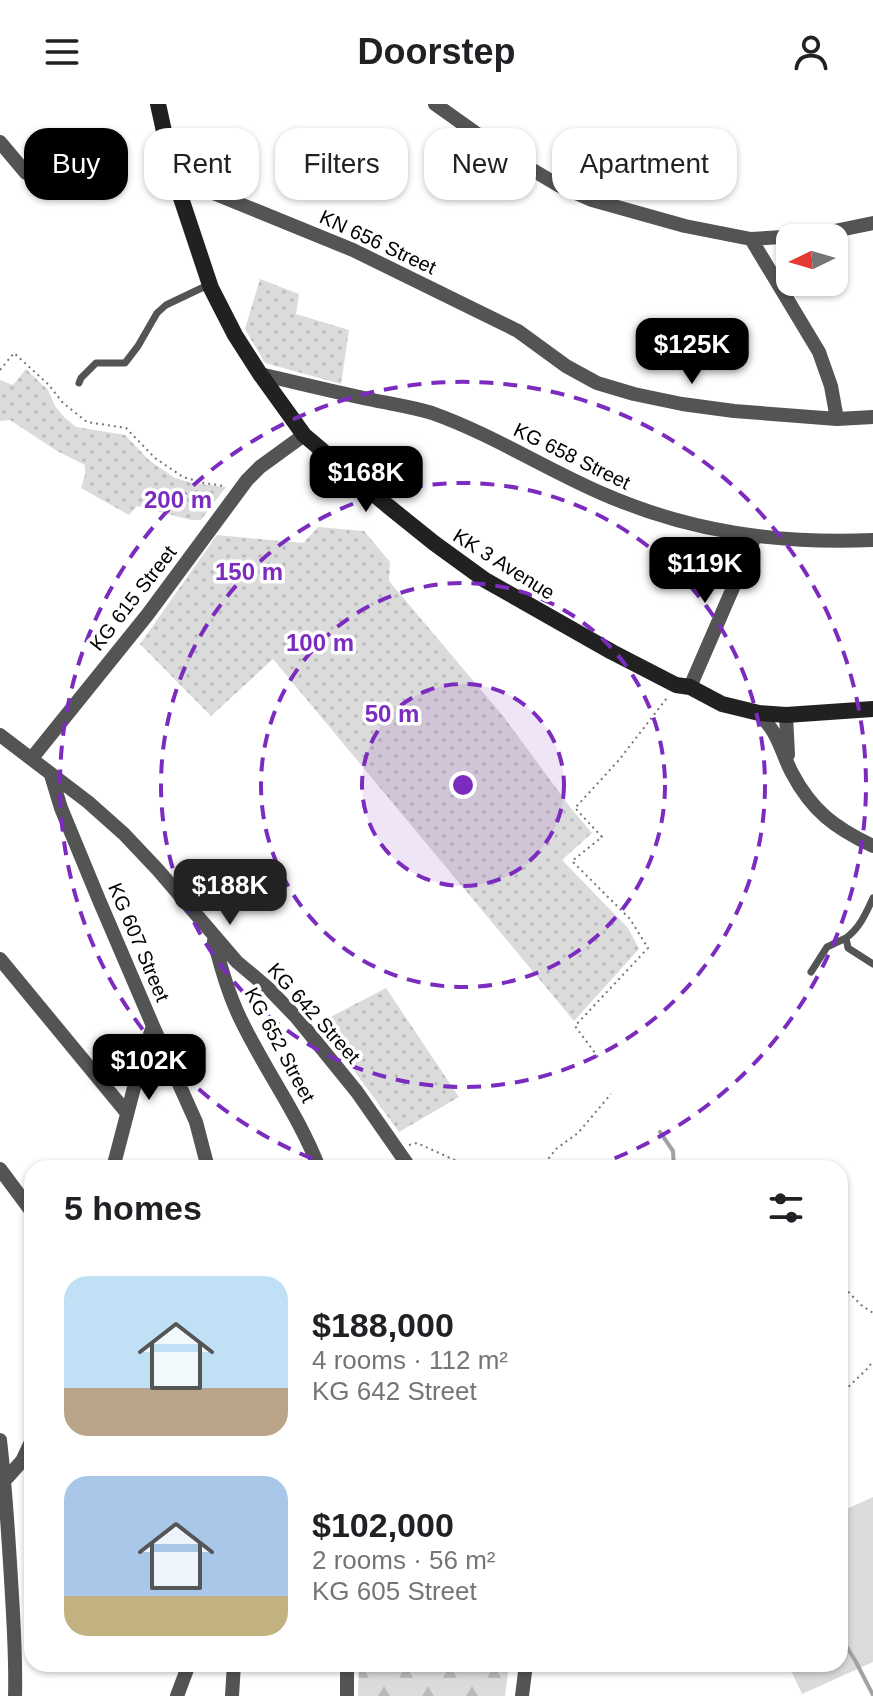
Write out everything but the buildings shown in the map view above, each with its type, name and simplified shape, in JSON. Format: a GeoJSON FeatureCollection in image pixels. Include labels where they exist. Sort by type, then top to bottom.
{"type":"FeatureCollection","features":[{"type":"Feature","properties":{"kind":"street","name":"KK 3 Avenue"},"geometry":{"type":"LineString","coordinates":[[158,104],[163,128]]}},
{"type":"Feature","properties":{"kind":"street"},"geometry":{"type":"LineString","coordinates":[[435,104],[504,153],[569,190],[592,200],[685,226],[751,239],[815,235],[873,223]]}},
{"type":"Feature","properties":{"kind":"street"},"geometry":{"type":"LineString","coordinates":[[0,142],[24,171]]}},
{"type":"Feature","properties":{"kind":"street","name":"KK 3 Avenue"},"geometry":{"type":"LineString","coordinates":[[182,200],[210,284],[235,335],[304,435],[434,543],[485,580],[612,652],[722,704],[759,713],[786,715],[873,709]]}},
{"type":"Feature","properties":{"kind":"street","name":"KN 656 Street"},"geometry":{"type":"LineString","coordinates":[[230,200],[353,250],[518,331],[566,366],[597,383],[682,404],[734,411],[837,419],[873,417]]}},
{"type":"Feature","properties":{"kind":"street"},"geometry":{"type":"LineString","coordinates":[[751,239],[819,352],[831,386],[837,419]]}},
{"type":"Feature","properties":{"kind":"street","name":"KG 658 Street"},"geometry":{"type":"LineString","coordinates":[[260,374],[429,412],[465,426],[633,507],[700,527],[755,537],[827,542],[873,540]]}},
{"type":"Feature","properties":{"kind":"street","name":"KG 615 Street"},"geometry":{"type":"LineString","coordinates":[[32,758],[148,614],[241,488],[260,467],[304,435]]}},
{"type":"Feature","properties":{"kind":"street"},"geometry":{"type":"LineString","coordinates":[[683,686],[755,537]]}},
{"type":"Feature","properties":{"kind":"street"},"geometry":{"type":"LineString","coordinates":[[759,713],[773,730],[791,771],[810,802],[828,820],[873,846]]}},
{"type":"Feature","properties":{"kind":"street"},"geometry":{"type":"LineString","coordinates":[[786,715],[791,771]]}},
{"type":"Feature","properties":{"kind":"street","name":"KG 642 Street"},"geometry":{"type":"LineString","coordinates":[[0,735],[88,802],[124,834],[237,962],[297,1018],[357,1092],[405,1160]]}},
{"type":"Feature","properties":{"kind":"street","name":"KG 607 Street"},"geometry":{"type":"LineString","coordinates":[[51,775],[61,808],[196,1122],[206,1160]]}},
{"type":"Feature","properties":{"kind":"street","name":"KG 652 Street"},"geometry":{"type":"LineString","coordinates":[[213,936],[236,1010],[316,1160]]}},
{"type":"Feature","properties":{"kind":"street"},"geometry":{"type":"LineString","coordinates":[[0,959],[127,1113]]}},
{"type":"Feature","properties":{"kind":"street"},"geometry":{"type":"LineString","coordinates":[[115,1160],[153,1026]]}},
{"type":"Feature","properties":{"kind":"street"},"geometry":{"type":"LineString","coordinates":[[0,1169],[24,1201]]}},
{"type":"Feature","properties":{"kind":"street"},"geometry":{"type":"LineString","coordinates":[[0,1440],[5,1480],[15,1696]]}},
{"type":"Feature","properties":{"kind":"street"},"geometry":{"type":"LineString","coordinates":[[5,1480],[24,1457]]}},
{"type":"Feature","properties":{"kind":"street"},"geometry":{"type":"LineString","coordinates":[[177,1696],[186,1672]]}},
{"type":"Feature","properties":{"kind":"street"},"geometry":{"type":"LineString","coordinates":[[232,1696],[234,1672]]}},
{"type":"Feature","properties":{"kind":"street"},"geometry":{"type":"LineString","coordinates":[[347,1672],[347,1696]]}},
{"type":"Feature","properties":{"kind":"street"},"geometry":{"type":"LineString","coordinates":[[522,1696],[525,1672]]}},
{"type":"Feature","properties":{"kind":"lane"},"geometry":{"type":"LineString","coordinates":[[79,383],[96,363],[125,363],[157,313],[166,305],[210,284]]}},
{"type":"Feature","properties":{"kind":"lane"},"geometry":{"type":"LineString","coordinates":[[811,972],[827,947],[846,938],[860,925],[873,898]]}},
{"type":"Feature","properties":{"kind":"lane"},"geometry":{"type":"LineString","coordinates":[[846,938],[848,948],[873,964]]}},
{"type":"Feature","properties":{"kind":"path"},"geometry":{"type":"LineString","coordinates":[[0,370],[14,353],[49,385],[63,403],[87,422],[126,428],[155,458],[183,477],[241,488]]}},
{"type":"Feature","properties":{"kind":"path"},"geometry":{"type":"LineString","coordinates":[[598,1057],[575,1026],[648,948],[630,919],[572,861],[602,837],[575,808],[683,686]]}},
{"type":"Feature","properties":{"kind":"path"},"geometry":{"type":"LineString","coordinates":[[547,1160],[556,1149],[578,1133],[611,1094]]}},
{"type":"Feature","properties":{"kind":"path"},"geometry":{"type":"LineString","coordinates":[[397,1148],[417,1143],[454,1160]]}},
{"type":"Feature","properties":{"kind":"path"},"geometry":{"type":"LineString","coordinates":[[848,1291],[873,1313]]}},
{"type":"Feature","properties":{"kind":"path"},"geometry":{"type":"LineString","coordinates":[[848,1387],[873,1361]]}},
{"type":"Feature","properties":{"kind":"green space"},"geometry":{"type":"Polygon","coordinates":[[[260,279],[299,294],[296,314],[349,330],[341,384],[265,363],[245,329],[260,279]]]}},
{"type":"Feature","properties":{"kind":"green space"},"geometry":{"type":"Polygon","coordinates":[[[26,369],[48,390],[55,406],[76,427],[125,435],[150,461],[175,478],[226,487],[201,520],[137,506],[129,515],[81,488],[85,465],[57,451],[10,420],[0,421],[0,380],[13,385],[26,369]]]}},
{"type":"Feature","properties":{"kind":"green space"},"geometry":{"type":"Polygon","coordinates":[[[318,527],[364,531],[390,562],[389,581],[503,716],[592,833],[562,860],[628,928],[639,949],[574,1021],[273,659],[211,716],[140,644],[217,535],[303,543],[318,527]]]}},
{"type":"Feature","properties":{"kind":"green space"},"geometry":{"type":"Polygon","coordinates":[[[386,988],[459,1097],[399,1132],[319,1023],[386,988]]]}},
{"type":"Feature","properties":{"kind":"green space"},"geometry":{"type":"Polygon","coordinates":[[[873,1497],[873,1662],[802,1694],[792,1672],[848,1672],[848,1508],[873,1497]]]}},
{"type":"Feature","properties":{"kind":"green space"},"geometry":{"type":"Polygon","coordinates":[[[359,1672],[508,1672],[505,1696],[358,1696],[359,1672]]]}},
{"type":"Feature","properties":{"kind":"waterway"},"geometry":{"type":"LineString","coordinates":[[660,1132],[673,1151],[674,1160]]}},
{"type":"Feature","properties":{"kind":"waterway"},"geometry":{"type":"LineString","coordinates":[[848,1649],[873,1695]]}}]}
